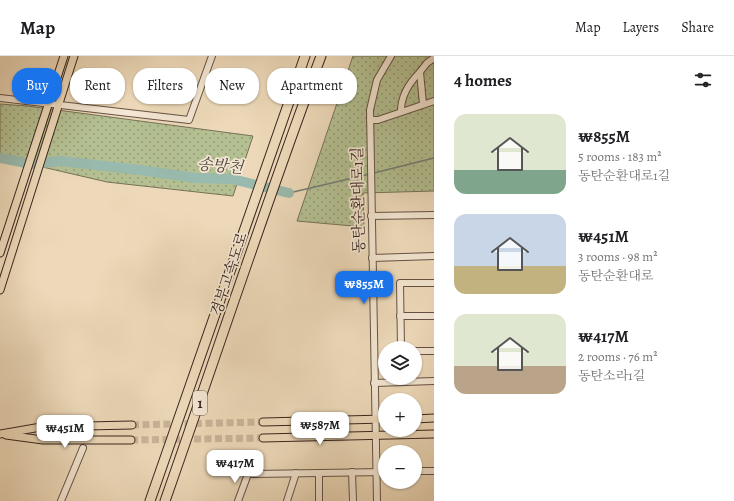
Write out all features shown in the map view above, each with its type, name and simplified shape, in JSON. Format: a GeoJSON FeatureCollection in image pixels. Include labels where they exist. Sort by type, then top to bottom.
{"type":"FeatureCollection","features":[{"type":"Feature","properties":{"kind":"highway","name":"경부고속도로"},"geometry":{"type":"LineString","coordinates":[[150,501],[305,56]]}},
{"type":"Feature","properties":{"kind":"highway","name":"경부고속도로"},"geometry":{"type":"LineString","coordinates":[[165,501],[238,295],[277,174],[321,56]]}},
{"type":"Feature","properties":{"kind":"main road"},"geometry":{"type":"LineString","coordinates":[[60,68],[64,56]]}},
{"type":"Feature","properties":{"kind":"main road"},"geometry":{"type":"LineString","coordinates":[[62,94],[74,56]]}},
{"type":"Feature","properties":{"kind":"main road"},"geometry":{"type":"LineString","coordinates":[[0,253],[3,236],[49,104]]}},
{"type":"Feature","properties":{"kind":"main road"},"geometry":{"type":"LineString","coordinates":[[0,290],[59,104]]}},
{"type":"Feature","properties":{"kind":"main road"},"geometry":{"type":"LineString","coordinates":[[422,419],[434,418]]}},
{"type":"Feature","properties":{"kind":"main road"},"geometry":{"type":"LineString","coordinates":[[264,422],[378,420]]}},
{"type":"Feature","properties":{"kind":"main road"},"geometry":{"type":"LineString","coordinates":[[0,434],[41,427],[132,425]]}},
{"type":"Feature","properties":{"kind":"main road"},"geometry":{"type":"LineString","coordinates":[[0,434],[43,440],[131,440]]}},
{"type":"Feature","properties":{"kind":"main road"},"geometry":{"type":"LineString","coordinates":[[263,438],[434,434]]}},
{"type":"Feature","properties":{"kind":"street"},"geometry":{"type":"LineString","coordinates":[[59,104],[189,120],[212,56]]}},
{"type":"Feature","properties":{"kind":"street","name":"동탄순환대로1길"},"geometry":{"type":"LineString","coordinates":[[377,501],[370,120],[374,88],[381,72],[392,56]]}},
{"type":"Feature","properties":{"kind":"street"},"geometry":{"type":"LineString","coordinates":[[401,111],[401,105],[410,83],[427,63],[434,58]]}},
{"type":"Feature","properties":{"kind":"street"},"geometry":{"type":"LineString","coordinates":[[420,72],[423,104]]}},
{"type":"Feature","properties":{"kind":"street"},"geometry":{"type":"LineString","coordinates":[[0,98],[12,99]]}},
{"type":"Feature","properties":{"kind":"street"},"geometry":{"type":"LineString","coordinates":[[370,120],[378,120],[434,101]]}},
{"type":"Feature","properties":{"kind":"street"},"geometry":{"type":"LineString","coordinates":[[371,216],[434,215]]}},
{"type":"Feature","properties":{"kind":"street"},"geometry":{"type":"LineString","coordinates":[[372,258],[434,256]]}},
{"type":"Feature","properties":{"kind":"street"},"geometry":{"type":"LineString","coordinates":[[401,341],[400,283],[434,283]]}},
{"type":"Feature","properties":{"kind":"street"},"geometry":{"type":"LineString","coordinates":[[400,316],[434,316]]}},
{"type":"Feature","properties":{"kind":"street"},"geometry":{"type":"LineString","coordinates":[[422,351],[434,351]]}},
{"type":"Feature","properties":{"kind":"street"},"geometry":{"type":"LineString","coordinates":[[422,381],[434,381]]}},
{"type":"Feature","properties":{"kind":"street"},"geometry":{"type":"LineString","coordinates":[[374,383],[378,383]]}},
{"type":"Feature","properties":{"kind":"street"},"geometry":{"type":"LineString","coordinates":[[61,501],[83,448]]}},
{"type":"Feature","properties":{"kind":"street"},"geometry":{"type":"LineString","coordinates":[[422,471],[434,471]]}},
{"type":"Feature","properties":{"kind":"street"},"geometry":{"type":"LineString","coordinates":[[352,472],[353,501]]}},
{"type":"Feature","properties":{"kind":"street"},"geometry":{"type":"LineString","coordinates":[[238,501],[248,474],[376,472]]}},
{"type":"Feature","properties":{"kind":"street"},"geometry":{"type":"LineString","coordinates":[[287,501],[296,473]]}},
{"type":"Feature","properties":{"kind":"street"},"geometry":{"type":"LineString","coordinates":[[319,473],[319,501]]}},
{"type":"Feature","properties":{"kind":"green space"},"geometry":{"type":"Polygon","coordinates":[[[353,56],[434,56],[434,191],[363,193],[364,227],[297,221],[337,104],[357,104],[357,68],[349,68],[353,56]]]}},
{"type":"Feature","properties":{"kind":"green space"},"geometry":{"type":"Polygon","coordinates":[[[0,104],[27,106],[253,136],[233,196],[107,182],[21,162],[0,160],[0,104]]]}},
{"type":"Feature","properties":{"kind":"waterway","name":"송방천"},"geometry":{"type":"LineString","coordinates":[[0,158],[31,164],[60,161],[196,178],[232,179],[289,193]]}},
{"type":"Feature","properties":{"kind":"waterway","name":"송방천"},"geometry":{"type":"LineString","coordinates":[[374,173],[434,158]]}},
{"type":"Feature","properties":{"kind":"waterway","name":"송방천"},"geometry":{"type":"LineString","coordinates":[[289,193],[370,174]]}},
{"type":"Feature","properties":{"kind":"tunnel"},"geometry":{"type":"LineString","coordinates":[[132,425],[263,422]]}},
{"type":"Feature","properties":{"kind":"tunnel"},"geometry":{"type":"LineString","coordinates":[[131,440],[263,438]]}}]}
